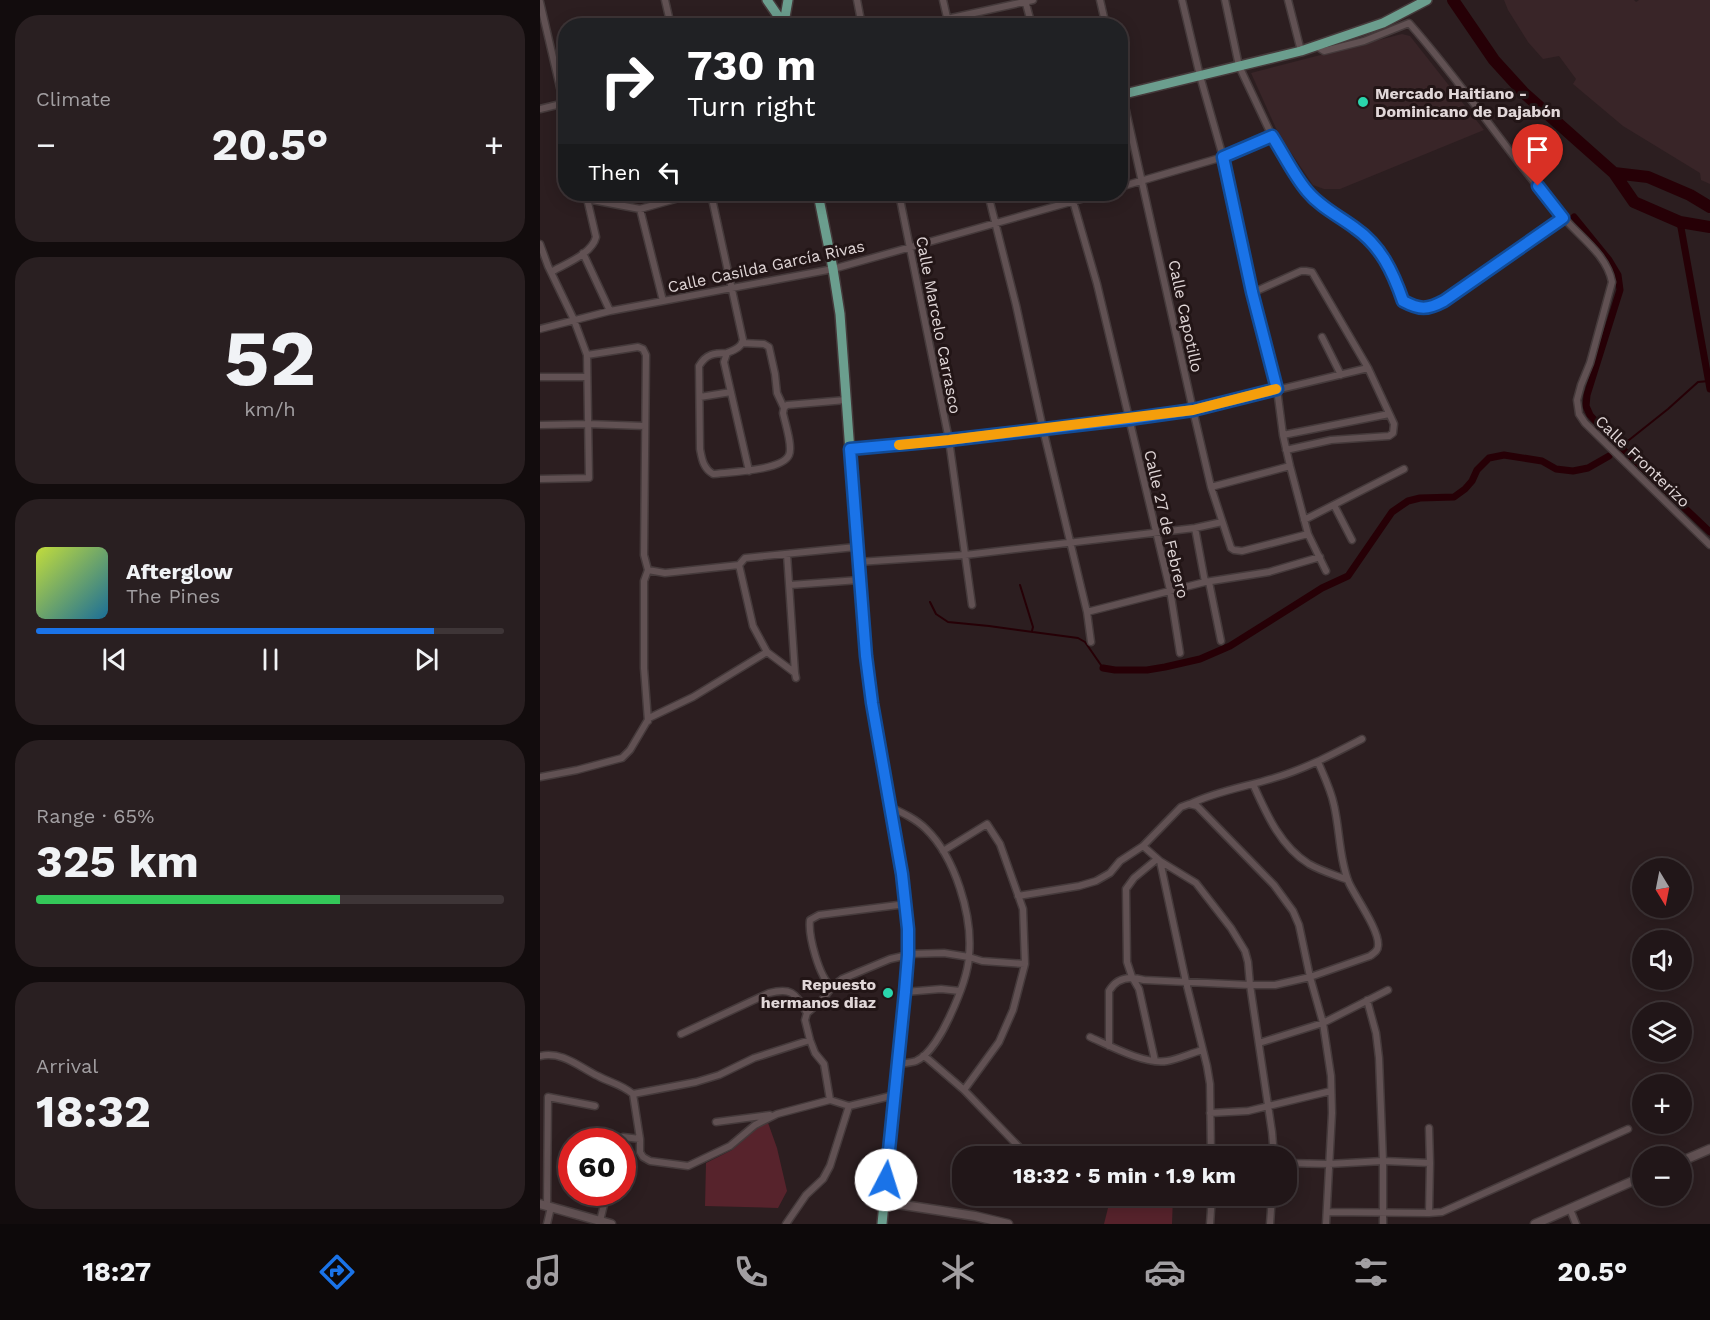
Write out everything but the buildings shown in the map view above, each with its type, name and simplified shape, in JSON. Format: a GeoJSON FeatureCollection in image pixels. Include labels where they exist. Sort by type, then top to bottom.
{"type":"FeatureCollection","features":[{"type":"Feature","properties":{"kind":"main road"},"geometry":{"type":"LineString","coordinates":[[767,0],[780,18]]}},
{"type":"Feature","properties":{"kind":"main road"},"geometry":{"type":"LineString","coordinates":[[785,18],[788,0]]}},
{"type":"Feature","properties":{"kind":"main road"},"geometry":{"type":"LineString","coordinates":[[1128,94],[1301,51],[1392,19],[1427,0]]}},
{"type":"Feature","properties":{"kind":"main road"},"geometry":{"type":"LineString","coordinates":[[819,201],[834,269],[840,314],[856,547],[872,703],[906,904],[908,929],[905,992],[882,1224]]}},
{"type":"Feature","properties":{"kind":"street"},"geometry":{"type":"LineString","coordinates":[[665,0],[669,18]]}},
{"type":"Feature","properties":{"kind":"street"},"geometry":{"type":"LineString","coordinates":[[857,0],[860,18]]}},
{"type":"Feature","properties":{"kind":"street"},"geometry":{"type":"LineString","coordinates":[[943,0],[947,18]]}},
{"type":"Feature","properties":{"kind":"street"},"geometry":{"type":"LineString","coordinates":[[963,18],[1033,0]]}},
{"type":"Feature","properties":{"kind":"street"},"geometry":{"type":"LineString","coordinates":[[1100,0],[1104,18]]}},
{"type":"Feature","properties":{"kind":"street"},"geometry":{"type":"LineString","coordinates":[[1182,0],[1223,157],[1252,292],[1277,389],[1290,466],[1308,534],[1326,571]]}},
{"type":"Feature","properties":{"kind":"street"},"geometry":{"type":"LineString","coordinates":[[1225,0],[1239,66],[1272,136],[1307,191],[1325,208],[1358,229],[1374,244],[1385,258],[1403,301],[1419,308],[1431,308],[1563,218]]}},
{"type":"Feature","properties":{"kind":"street"},"geometry":{"type":"LineString","coordinates":[[1288,0],[1301,51]]}},
{"type":"Feature","properties":{"kind":"street"},"geometry":{"type":"LineString","coordinates":[[1025,1],[1030,18]]}},
{"type":"Feature","properties":{"kind":"street"},"geometry":{"type":"LineString","coordinates":[[540,2],[558,78]]}},
{"type":"Feature","properties":{"kind":"street","name":"Calle Fronterizo"},"geometry":{"type":"LineString","coordinates":[[1316,46],[1324,51],[1364,41],[1409,23],[1434,51],[1563,218],[1601,258],[1610,273],[1612,282],[1590,363],[1577,400],[1579,414],[1585,423],[1710,545]]}},
{"type":"Feature","properties":{"kind":"street"},"geometry":{"type":"LineString","coordinates":[[540,109],[558,104]]}},
{"type":"Feature","properties":{"kind":"street","name":"Calle Capotillo"},"geometry":{"type":"LineString","coordinates":[[1128,120],[1211,487],[1231,548],[1242,551],[1308,534]]}},
{"type":"Feature","properties":{"kind":"street"},"geometry":{"type":"LineString","coordinates":[[1128,184],[1223,157],[1272,136]]}},
{"type":"Feature","properties":{"kind":"street"},"geometry":{"type":"LineString","coordinates":[[551,272],[583,253],[594,242],[596,237],[587,201]]}},
{"type":"Feature","properties":{"kind":"street"},"geometry":{"type":"LineString","coordinates":[[607,201],[640,209],[668,201]]}},
{"type":"Feature","properties":{"kind":"street"},"geometry":{"type":"LineString","coordinates":[[712,201],[742,343],[739,348],[727,353],[716,353],[704,359],[699,366],[700,449],[707,470],[713,474],[750,471],[784,461],[789,455],[790,447],[784,408],[777,393],[769,347],[764,344],[742,343]]}},
{"type":"Feature","properties":{"kind":"street","name":"Calle Marcelo Carrasco"},"geometry":{"type":"LineString","coordinates":[[900,201],[949,440],[972,605]]}},
{"type":"Feature","properties":{"kind":"street"},"geometry":{"type":"LineString","coordinates":[[990,201],[1087,612],[1091,642]]}},
{"type":"Feature","properties":{"kind":"street","name":"Calle Casilda García Rivas"},"geometry":{"type":"LineString","coordinates":[[540,329],[610,310],[834,269],[1075,201]]}},
{"type":"Feature","properties":{"kind":"street","name":"Calle 27 de Febrero"},"geometry":{"type":"LineString","coordinates":[[1072,202],[1098,284],[1170,590],[1180,653]]}},
{"type":"Feature","properties":{"kind":"street"},"geometry":{"type":"LineString","coordinates":[[640,209],[663,301]]}},
{"type":"Feature","properties":{"kind":"street"},"geometry":{"type":"LineString","coordinates":[[540,244],[574,320],[587,356],[589,478],[540,479]]}},
{"type":"Feature","properties":{"kind":"street"},"geometry":{"type":"LineString","coordinates":[[583,253],[610,310]]}},
{"type":"Feature","properties":{"kind":"street"},"geometry":{"type":"LineString","coordinates":[[1252,292],[1301,271],[1312,272],[1368,368],[1395,429],[1389,436],[1331,440],[1286,450]]}},
{"type":"Feature","properties":{"kind":"street"},"geometry":{"type":"LineString","coordinates":[[1322,337],[1341,375]]}},
{"type":"Feature","properties":{"kind":"street"},"geometry":{"type":"LineString","coordinates":[[587,356],[638,347],[644,349],[646,355],[644,555],[648,570],[644,581],[644,668],[648,721]]}},
{"type":"Feature","properties":{"kind":"street"},"geometry":{"type":"LineString","coordinates":[[727,353],[724,362],[750,471]]}},
{"type":"Feature","properties":{"kind":"street"},"geometry":{"type":"LineString","coordinates":[[850,449],[949,440],[1193,410],[1368,368]]}},
{"type":"Feature","properties":{"kind":"street"},"geometry":{"type":"LineString","coordinates":[[540,377],[586,377]]}},
{"type":"Feature","properties":{"kind":"street"},"geometry":{"type":"LineString","coordinates":[[700,397],[731,392]]}},
{"type":"Feature","properties":{"kind":"street"},"geometry":{"type":"LineString","coordinates":[[784,408],[791,404],[846,400]]}},
{"type":"Feature","properties":{"kind":"street"},"geometry":{"type":"LineString","coordinates":[[1283,435],[1389,414]]}},
{"type":"Feature","properties":{"kind":"street"},"geometry":{"type":"LineString","coordinates":[[540,425],[645,426]]}},
{"type":"Feature","properties":{"kind":"street"},"geometry":{"type":"LineString","coordinates":[[1211,487],[1290,466]]}},
{"type":"Feature","properties":{"kind":"street"},"geometry":{"type":"LineString","coordinates":[[1304,520],[1404,469]]}},
{"type":"Feature","properties":{"kind":"street"},"geometry":{"type":"LineString","coordinates":[[1334,505],[1352,540]]}},
{"type":"Feature","properties":{"kind":"street"},"geometry":{"type":"LineString","coordinates":[[858,562],[965,555],[1070,544],[1195,528],[1222,522]]}},
{"type":"Feature","properties":{"kind":"street"},"geometry":{"type":"LineString","coordinates":[[1195,528],[1221,641]]}},
{"type":"Feature","properties":{"kind":"street"},"geometry":{"type":"LineString","coordinates":[[648,570],[664,573],[739,565],[745,558],[856,547]]}},
{"type":"Feature","properties":{"kind":"street"},"geometry":{"type":"LineString","coordinates":[[739,565],[753,626],[767,652],[795,676],[787,554]]}},
{"type":"Feature","properties":{"kind":"street"},"geometry":{"type":"LineString","coordinates":[[1087,612],[1170,590],[1269,572],[1320,557]]}},
{"type":"Feature","properties":{"kind":"street"},"geometry":{"type":"LineString","coordinates":[[790,585],[859,580]]}},
{"type":"Feature","properties":{"kind":"street"},"geometry":{"type":"LineString","coordinates":[[540,777],[622,758],[630,750],[650,717],[693,697],[767,652]]}},
{"type":"Feature","properties":{"kind":"street"},"geometry":{"type":"LineString","coordinates":[[1018,896],[1096,881],[1110,873],[1120,861],[1143,846],[1181,807],[1209,795],[1290,773],[1318,762],[1362,739]]}},
{"type":"Feature","properties":{"kind":"street"},"geometry":{"type":"LineString","coordinates":[[1109,1046],[1109,991],[1113,983],[1118,980],[1132,977],[1144,981],[1275,985],[1310,977],[1370,957],[1377,951],[1379,944],[1377,935],[1348,880],[1334,802],[1318,762]]}},
{"type":"Feature","properties":{"kind":"street"},"geometry":{"type":"LineString","coordinates":[[1253,784],[1270,820],[1293,850],[1308,863],[1348,880]]}},
{"type":"Feature","properties":{"kind":"street"},"geometry":{"type":"LineString","coordinates":[[1189,804],[1197,806],[1274,885],[1293,911],[1299,925],[1323,1023],[1331,1076],[1326,1224]]}},
{"type":"Feature","properties":{"kind":"street"},"geometry":{"type":"LineString","coordinates":[[890,807],[913,818],[926,829],[943,851],[962,892],[968,918],[969,957],[960,991],[945,1026],[926,1054],[916,1061],[898,1064]]}},
{"type":"Feature","properties":{"kind":"street"},"geometry":{"type":"LineString","coordinates":[[943,851],[987,824],[1000,844],[1023,909],[1025,964],[1013,1010],[999,1042],[963,1090]]}},
{"type":"Feature","properties":{"kind":"street"},"geometry":{"type":"LineString","coordinates":[[1143,846],[1159,860],[1196,883],[1231,928],[1245,951],[1273,1146]]}},
{"type":"Feature","properties":{"kind":"street"},"geometry":{"type":"LineString","coordinates":[[1155,1061],[1139,989],[1127,962],[1126,889],[1134,878],[1159,860]]}},
{"type":"Feature","properties":{"kind":"street"},"geometry":{"type":"LineString","coordinates":[[1159,860],[1210,1084],[1211,1146]]}},
{"type":"Feature","properties":{"kind":"street"},"geometry":{"type":"LineString","coordinates":[[832,987],[826,983],[819,964],[809,927],[810,920],[819,915],[906,904]]}},
{"type":"Feature","properties":{"kind":"street"},"geometry":{"type":"LineString","coordinates":[[830,1100],[824,1064],[815,1053],[805,1020],[807,1013],[842,979],[890,959],[908,955],[944,953],[982,961],[1025,964]]}},
{"type":"Feature","properties":{"kind":"street"},"geometry":{"type":"LineString","coordinates":[[905,992],[941,989],[960,991]]}},
{"type":"Feature","properties":{"kind":"street"},"geometry":{"type":"LineString","coordinates":[[1259,1043],[1323,1023],[1388,990]]}},
{"type":"Feature","properties":{"kind":"street"},"geometry":{"type":"LineString","coordinates":[[681,1034],[769,993],[780,991],[795,994],[807,1013]]}},
{"type":"Feature","properties":{"kind":"street"},"geometry":{"type":"LineString","coordinates":[[1367,1000],[1376,1034],[1379,1058],[1383,1224]]}},
{"type":"Feature","properties":{"kind":"street"},"geometry":{"type":"LineString","coordinates":[[1090,1037],[1135,1057],[1155,1061],[1165,1062],[1203,1050]]}},
{"type":"Feature","properties":{"kind":"street"},"geometry":{"type":"LineString","coordinates":[[633,1094],[696,1082],[719,1075],[754,1058],[810,1040]]}},
{"type":"Feature","properties":{"kind":"street"},"geometry":{"type":"LineString","coordinates":[[540,1056],[570,1059],[599,1077],[621,1084],[633,1094],[640,1152],[650,1161],[688,1166],[730,1146],[755,1125],[777,1114]]}},
{"type":"Feature","properties":{"kind":"street"},"geometry":{"type":"LineString","coordinates":[[923,1056],[963,1090],[1018,1146]]}},
{"type":"Feature","properties":{"kind":"street"},"geometry":{"type":"LineString","coordinates":[[1210,1113],[1248,1111],[1331,1091]]}},
{"type":"Feature","properties":{"kind":"street"},"geometry":{"type":"LineString","coordinates":[[716,1122],[777,1114],[830,1100],[849,1106],[894,1095]]}},
{"type":"Feature","properties":{"kind":"street"},"geometry":{"type":"LineString","coordinates":[[547,1224],[548,1097],[595,1106]]}},
{"type":"Feature","properties":{"kind":"street"},"geometry":{"type":"LineString","coordinates":[[786,1224],[806,1195],[823,1179],[831,1166],[849,1106]]}},
{"type":"Feature","properties":{"kind":"street"},"geometry":{"type":"LineString","coordinates":[[1429,1128],[1429,1213]]}},
{"type":"Feature","properties":{"kind":"street"},"geometry":{"type":"LineString","coordinates":[[1327,1212],[1442,1212],[1628,1129]]}},
{"type":"Feature","properties":{"kind":"street"},"geometry":{"type":"LineString","coordinates":[[636,1138],[640,1139]]}},
{"type":"Feature","properties":{"kind":"street"},"geometry":{"type":"LineString","coordinates":[[1692,1157],[1710,1149]]}},
{"type":"Feature","properties":{"kind":"street"},"geometry":{"type":"LineString","coordinates":[[1297,1163],[1383,1161],[1430,1163]]}},
{"type":"Feature","properties":{"kind":"street"},"geometry":{"type":"LineString","coordinates":[[1534,1224],[1632,1181]]}},
{"type":"Feature","properties":{"kind":"street"},"geometry":{"type":"LineString","coordinates":[[884,1202],[975,1220],[1008,1224]]}},
{"type":"Feature","properties":{"kind":"street"},"geometry":{"type":"LineString","coordinates":[[546,1206],[606,1223],[607,1206]]}},
{"type":"Feature","properties":{"kind":"street"},"geometry":{"type":"LineString","coordinates":[[1210,1224],[1211,1206]]}},
{"type":"Feature","properties":{"kind":"street"},"geometry":{"type":"LineString","coordinates":[[1270,1224],[1271,1206]]}},
{"type":"Feature","properties":{"kind":"street"},"geometry":{"type":"LineString","coordinates":[[1570,1209],[1575,1224]]}},
{"type":"Feature","properties":{"kind":"shaded area"},"geometry":{"type":"Polygon","coordinates":[[[1504,0],[1634,0],[1636,2],[1639,0],[1710,0],[1710,184],[1701,180],[1700,173],[1623,126],[1573,84],[1576,79],[1559,56],[1543,59],[1528,42],[1504,0]]]}},
{"type":"Feature","properties":{"kind":"shaded area","name":"Mercado Haitiano - Dominicano de Dajabón"},"geometry":{"type":"Polygon","coordinates":[[[1402,34],[1410,36],[1484,130],[1340,189],[1324,189],[1313,185],[1279,135],[1251,73],[1402,34]]]}},
{"type":"Feature","properties":{"kind":"shaded area"},"geometry":{"type":"Polygon","coordinates":[[[767,1120],[777,1148],[787,1191],[778,1208],[705,1206],[706,1163],[732,1150],[767,1120]]]}},
{"type":"Feature","properties":{"kind":"shaded area"},"geometry":{"type":"Polygon","coordinates":[[[1108,1206],[1173,1206],[1172,1224],[1104,1224],[1108,1206]]]}},
{"type":"Feature","properties":{"kind":"waterway"},"geometry":{"type":"LineString","coordinates":[[1453,0],[1494,60],[1524,93],[1614,173],[1634,202],[1680,222],[1710,227]]}},
{"type":"Feature","properties":{"kind":"waterway"},"geometry":{"type":"LineString","coordinates":[[1614,173],[1648,177],[1690,195],[1710,207]]}},
{"type":"Feature","properties":{"kind":"waterway"},"geometry":{"type":"LineString","coordinates":[[1574,217],[1609,260],[1618,275],[1620,290],[1587,395],[1586,406],[1590,415],[1613,440],[1710,532]]}},
{"type":"Feature","properties":{"kind":"waterway"},"geometry":{"type":"LineString","coordinates":[[1680,222],[1710,389]]}},
{"type":"Feature","properties":{"kind":"waterway"},"geometry":{"type":"LineString","coordinates":[[1619,448],[1698,382],[1709,381]]}},
{"type":"Feature","properties":{"kind":"waterway"},"geometry":{"type":"LineString","coordinates":[[1103,668],[1147,670],[1165,667],[1200,659],[1230,646],[1322,588],[1348,576],[1392,512],[1408,501],[1420,498],[1454,497],[1465,489],[1477,470],[1489,458],[1504,455],[1542,461],[1556,469],[1573,471],[1588,468],[1609,456]]}},
{"type":"Feature","properties":{"kind":"waterway"},"geometry":{"type":"LineString","coordinates":[[1020,585],[1033,627],[1032,631]]}},
{"type":"Feature","properties":{"kind":"waterway"},"geometry":{"type":"LineString","coordinates":[[930,602],[936,614],[948,622],[1078,638],[1085,642],[1103,668]]}},
{"type":"Feature","properties":{"kind":"slow traffic"},"geometry":{"type":"LineString","coordinates":[[899,445],[1193,410],[1276,389]]}},
{"type":"Feature","properties":{"kind":"place","name":"Mercado Haitiano - Dominicano de Dajabón"},"geometry":{"type":"Point","coordinates":[1363,102]}},
{"type":"Feature","properties":{"kind":"place","name":"Repuesto hermanos diaz"},"geometry":{"type":"Point","coordinates":[888,993]}},
{"type":"Feature","properties":{"kind":"route"},"geometry":{"type":"LineString","coordinates":[[886,1180],[905,992],[908,929],[902,874],[866,656],[850,449],[1129,419],[1193,410],[1277,389],[1252,292],[1223,157],[1272,136],[1307,191],[1325,208],[1358,229],[1374,244],[1385,258],[1403,301],[1419,308],[1431,308],[1444,301],[1563,218],[1538,186]]}}]}
